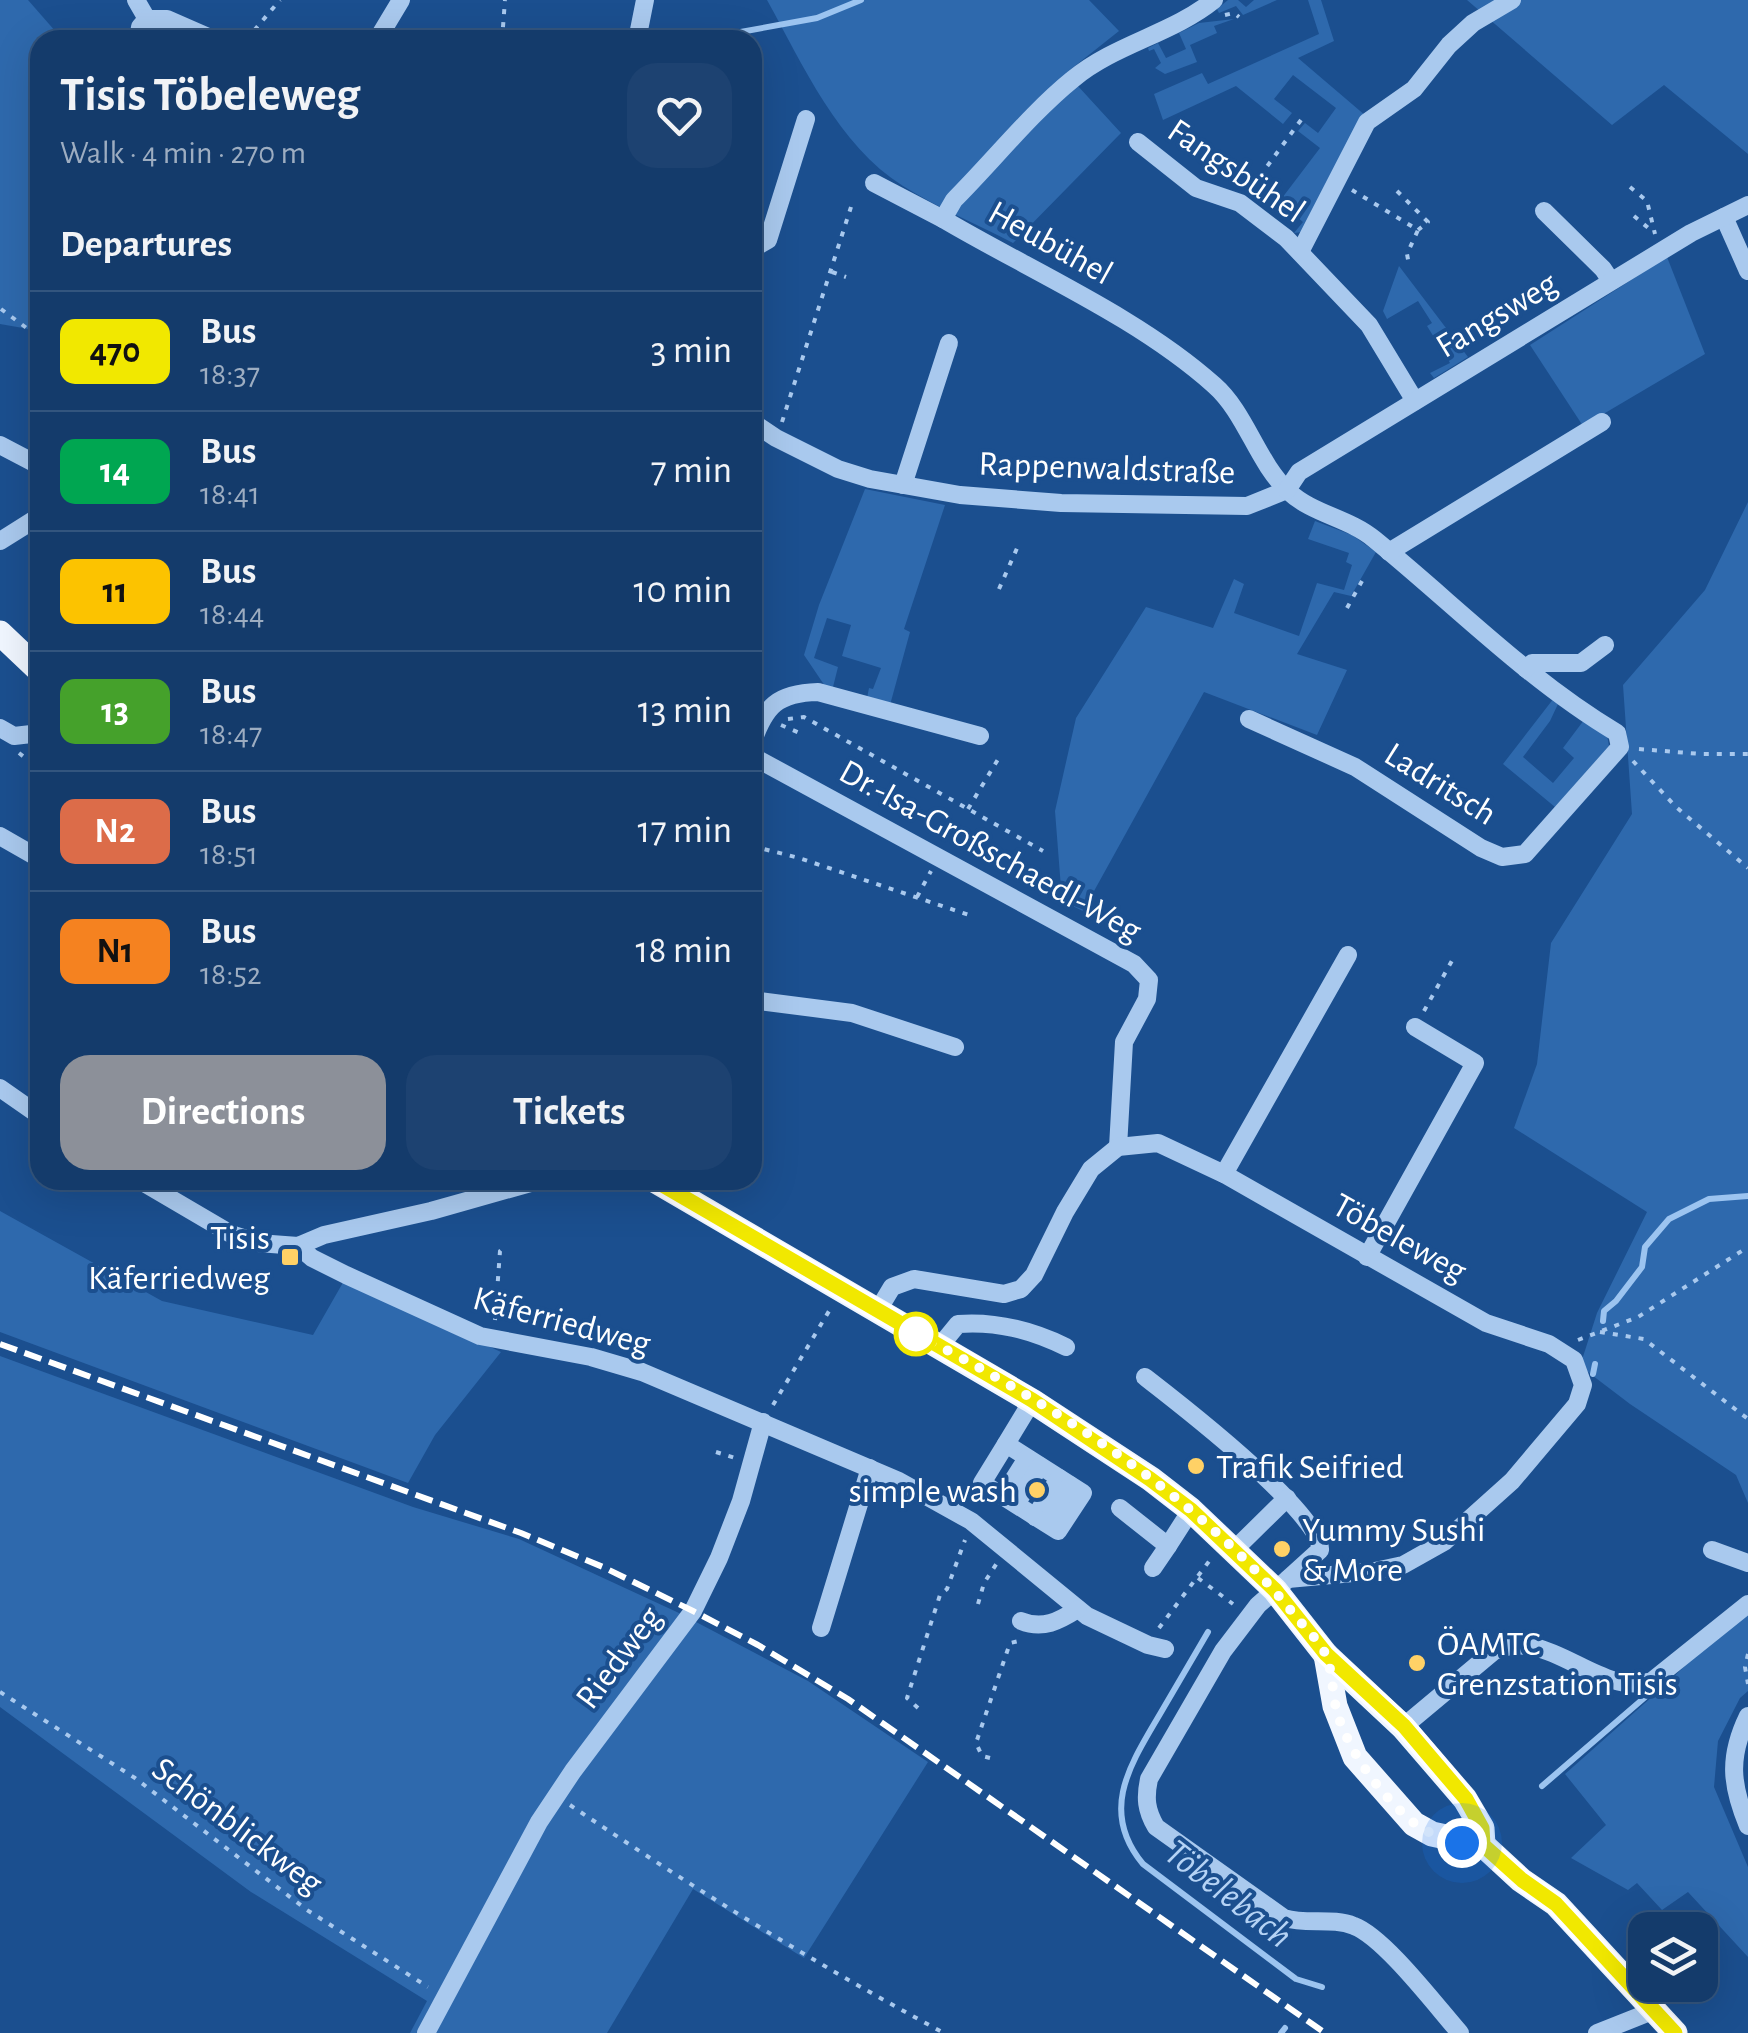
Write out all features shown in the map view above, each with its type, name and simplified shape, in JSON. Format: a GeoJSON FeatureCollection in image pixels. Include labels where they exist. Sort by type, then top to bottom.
{"type":"FeatureCollection","features":[{"type":"Feature","properties":{"kind":"main road"},"geometry":{"type":"LineString","coordinates":[[0,634],[30,662]]}},
{"type":"Feature","properties":{"kind":"main road"},"geometry":{"type":"LineString","coordinates":[[671,1190],[1032,1400],[1191,1510],[1223,1554],[1281,1585],[1326,1654],[1404,1726],[1466,1799],[1482,1828],[1483,1845]]}},
{"type":"Feature","properties":{"kind":"main road"},"geometry":{"type":"LineString","coordinates":[[1326,1654],[1335,1706],[1356,1757],[1414,1824],[1432,1834],[1483,1845],[1556,1904],[1675,2033]]}},
{"type":"Feature","properties":{"kind":"street"},"geometry":{"type":"LineString","coordinates":[[136,0],[147,19]]}},
{"type":"Feature","properties":{"kind":"street"},"geometry":{"type":"LineString","coordinates":[[383,30],[401,0]]}},
{"type":"Feature","properties":{"kind":"street"},"geometry":{"type":"LineString","coordinates":[[640,30],[645,0]]}},
{"type":"Feature","properties":{"kind":"street","name":"Heubühel"},"geometry":{"type":"LineString","coordinates":[[1214,0],[1195,16],[1075,77],[954,200],[943,219],[1116,314],[1217,387],[1287,490]]}},
{"type":"Feature","properties":{"kind":"street","name":"Fangsbühel"},"geometry":{"type":"LineString","coordinates":[[1300,252],[1367,122],[1414,89],[1449,44],[1473,23],[1512,0]]}},
{"type":"Feature","properties":{"kind":"street"},"geometry":{"type":"LineString","coordinates":[[140,30],[147,19],[166,18],[193,30]]}},
{"type":"Feature","properties":{"kind":"street"},"geometry":{"type":"LineString","coordinates":[[762,243],[768,240],[806,119]]}},
{"type":"Feature","properties":{"kind":"street","name":"Fangsbühel"},"geometry":{"type":"LineString","coordinates":[[1138,142],[1196,188],[1240,203],[1300,252],[1369,325],[1415,401]]}},
{"type":"Feature","properties":{"kind":"street"},"geometry":{"type":"LineString","coordinates":[[874,184],[943,219]]}},
{"type":"Feature","properties":{"kind":"street","name":"Fangsweg"},"geometry":{"type":"LineString","coordinates":[[1287,490],[1299,472],[1691,232],[1748,205]]}},
{"type":"Feature","properties":{"kind":"street"},"geometry":{"type":"LineString","coordinates":[[1544,211],[1611,281]]}},
{"type":"Feature","properties":{"kind":"street"},"geometry":{"type":"LineString","coordinates":[[1724,216],[1748,272]]}},
{"type":"Feature","properties":{"kind":"street"},"geometry":{"type":"LineString","coordinates":[[903,485],[949,344]]}},
{"type":"Feature","properties":{"kind":"street"},"geometry":{"type":"LineString","coordinates":[[1390,552],[1602,422]]}},
{"type":"Feature","properties":{"kind":"street","name":"Rappenwaldstraße"},"geometry":{"type":"LineString","coordinates":[[762,429],[838,469],[903,485],[1022,501],[1247,506],[1287,490],[1308,505],[1369,535],[1526,669],[1580,711],[1617,733],[1620,747]]}},
{"type":"Feature","properties":{"kind":"street"},"geometry":{"type":"LineString","coordinates":[[0,444],[30,460]]}},
{"type":"Feature","properties":{"kind":"street"},"geometry":{"type":"LineString","coordinates":[[0,541],[30,522]]}},
{"type":"Feature","properties":{"kind":"street"},"geometry":{"type":"LineString","coordinates":[[1526,669],[1532,663],[1582,663],[1605,645]]}},
{"type":"Feature","properties":{"kind":"street","name":"Dr.-Isa-Großschaedl-Weg"},"geometry":{"type":"LineString","coordinates":[[762,718],[776,701],[796,692],[818,692],[980,736]]}},
{"type":"Feature","properties":{"kind":"street","name":"Ladritsch"},"geometry":{"type":"LineString","coordinates":[[1249,720],[1354,767],[1481,848],[1502,857],[1525,854],[1620,747]]}},
{"type":"Feature","properties":{"kind":"street"},"geometry":{"type":"LineString","coordinates":[[3,736],[30,734]]}},
{"type":"Feature","properties":{"kind":"street","name":"Dr.-Isa-Großschaedl-Weg"},"geometry":{"type":"LineString","coordinates":[[762,762],[1143,972],[1148,980],[1146,999],[1124,1042],[1118,1147]]}},
{"type":"Feature","properties":{"kind":"street"},"geometry":{"type":"LineString","coordinates":[[0,836],[30,853]]}},
{"type":"Feature","properties":{"kind":"street"},"geometry":{"type":"LineString","coordinates":[[1224,1174],[1348,956]]}},
{"type":"Feature","properties":{"kind":"street"},"geometry":{"type":"LineString","coordinates":[[762,1001],[852,1014],[956,1046]]}},
{"type":"Feature","properties":{"kind":"street"},"geometry":{"type":"LineString","coordinates":[[1367,1256],[1475,1063],[1414,1028]]}},
{"type":"Feature","properties":{"kind":"street"},"geometry":{"type":"LineString","coordinates":[[0,1088],[30,1109]]}},
{"type":"Feature","properties":{"kind":"street","name":"Töbeleweg"},"geometry":{"type":"LineString","coordinates":[[1118,1147],[1158,1143],[1224,1174],[1486,1322],[1560,1350]]}},
{"type":"Feature","properties":{"kind":"street"},"geometry":{"type":"LineString","coordinates":[[876,1312],[892,1288],[914,1280],[1004,1294],[1021,1289],[1034,1276],[1065,1212],[1092,1169],[1118,1147]]}},
{"type":"Feature","properties":{"kind":"street"},"geometry":{"type":"LineString","coordinates":[[156,1190],[230,1234],[258,1243],[298,1246],[324,1235],[506,1190]]}},
{"type":"Feature","properties":{"kind":"street","name":"Käferriedweg"},"geometry":{"type":"LineString","coordinates":[[298,1246],[312,1258],[445,1322],[494,1340],[591,1356],[620,1365],[870,1468],[971,1521],[1078,1608],[1156,1647]]}},
{"type":"Feature","properties":{"kind":"street"},"geometry":{"type":"LineString","coordinates":[[940,1346],[958,1324],[985,1322],[1036,1332],[1066,1346]]}},
{"type":"Feature","properties":{"kind":"street"},"geometry":{"type":"LineString","coordinates":[[1281,1585],[1403,1565],[1444,1542],[1512,1481],[1577,1404],[1583,1385],[1580,1374],[1574,1360],[1560,1350]]}},
{"type":"Feature","properties":{"kind":"street"},"geometry":{"type":"LineString","coordinates":[[1145,1377],[1288,1498],[1321,1545],[1236,1632],[1149,1779],[1146,1812],[1170,1840],[1284,1918],[1299,1923],[1346,1923],[1369,1933],[1460,2033]]}},
{"type":"Feature","properties":{"kind":"street"},"geometry":{"type":"LineString","coordinates":[[1006,1444],[1083,1493],[1058,1532],[982,1483],[1032,1400]]}},
{"type":"Feature","properties":{"kind":"street","name":"Riedweg"},"geometry":{"type":"LineString","coordinates":[[426,2033],[512,1869],[573,1771],[693,1610],[741,1501],[763,1422]]}},
{"type":"Feature","properties":{"kind":"street"},"geometry":{"type":"LineString","coordinates":[[1009,1500],[1034,1462]]}},
{"type":"Feature","properties":{"kind":"street"},"geometry":{"type":"LineString","coordinates":[[821,1628],[870,1468]]}},
{"type":"Feature","properties":{"kind":"street"},"geometry":{"type":"LineString","coordinates":[[1040,1520],[1065,1481]]}},
{"type":"Feature","properties":{"kind":"street"},"geometry":{"type":"LineString","coordinates":[[1223,1554],[1288,1498]]}},
{"type":"Feature","properties":{"kind":"street"},"geometry":{"type":"LineString","coordinates":[[1120,1508],[1168,1546]]}},
{"type":"Feature","properties":{"kind":"street"},"geometry":{"type":"LineString","coordinates":[[1153,1568],[1191,1510]]}},
{"type":"Feature","properties":{"kind":"street"},"geometry":{"type":"LineString","coordinates":[[1712,1550],[1748,1563]]}},
{"type":"Feature","properties":{"kind":"street"},"geometry":{"type":"LineString","coordinates":[[1404,1726],[1494,1651],[1510,1644],[1530,1644],[1638,1685],[1652,1681],[1748,1604]]}},
{"type":"Feature","properties":{"kind":"street"},"geometry":{"type":"LineString","coordinates":[[1020,1621],[1037,1626],[1057,1622],[1078,1608]]}},
{"type":"Feature","properties":{"kind":"street"},"geometry":{"type":"LineString","coordinates":[[1748,1716],[1739,1736],[1732,1773],[1734,1793],[1748,1826]]}},
{"type":"Feature","properties":{"kind":"street"},"geometry":{"type":"LineString","coordinates":[[1597,2033],[1655,2010]]}},
{"type":"Feature","properties":{"kind":"path"},"geometry":{"type":"LineString","coordinates":[[254,30],[280,0]]}},
{"type":"Feature","properties":{"kind":"path"},"geometry":{"type":"LineString","coordinates":[[503,30],[506,0]]}},
{"type":"Feature","properties":{"kind":"path"},"geometry":{"type":"LineString","coordinates":[[1240,203],[1302,120]]}},
{"type":"Feature","properties":{"kind":"path"},"geometry":{"type":"LineString","coordinates":[[1630,186],[1647,201],[1655,234],[1634,216]]}},
{"type":"Feature","properties":{"kind":"path"},"geometry":{"type":"LineString","coordinates":[[1347,187],[1418,230]]}},
{"type":"Feature","properties":{"kind":"path"},"geometry":{"type":"LineString","coordinates":[[1397,191],[1428,222],[1418,230],[1408,254],[1409,265]]}},
{"type":"Feature","properties":{"kind":"path"},"geometry":{"type":"LineString","coordinates":[[784,415],[851,207]]}},
{"type":"Feature","properties":{"kind":"path"},"geometry":{"type":"LineString","coordinates":[[830,272],[846,278]]}},
{"type":"Feature","properties":{"kind":"path"},"geometry":{"type":"LineString","coordinates":[[1,309],[30,331]]}},
{"type":"Feature","properties":{"kind":"path"},"geometry":{"type":"LineString","coordinates":[[1000,589],[1018,546]]}},
{"type":"Feature","properties":{"kind":"path"},"geometry":{"type":"LineString","coordinates":[[1346,608],[1362,582]]}},
{"type":"Feature","properties":{"kind":"path"},"geometry":{"type":"LineString","coordinates":[[802,734],[772,721],[804,717],[1043,851]]}},
{"type":"Feature","properties":{"kind":"path"},"geometry":{"type":"LineString","coordinates":[[3,736],[30,758]]}},
{"type":"Feature","properties":{"kind":"path"},"geometry":{"type":"LineString","coordinates":[[1620,747],[1748,754]]}},
{"type":"Feature","properties":{"kind":"path"},"geometry":{"type":"LineString","coordinates":[[1620,747],[1676,807],[1748,868]]}},
{"type":"Feature","properties":{"kind":"path"},"geometry":{"type":"LineString","coordinates":[[968,810],[1000,756]]}},
{"type":"Feature","properties":{"kind":"path"},"geometry":{"type":"LineString","coordinates":[[762,849],[972,916]]}},
{"type":"Feature","properties":{"kind":"path"},"geometry":{"type":"LineString","coordinates":[[916,898],[937,858]]}},
{"type":"Feature","properties":{"kind":"path"},"geometry":{"type":"LineString","coordinates":[[1414,1028],[1456,958]]}},
{"type":"Feature","properties":{"kind":"path"},"geometry":{"type":"LineString","coordinates":[[494,1340],[500,1251],[506,1247]]}},
{"type":"Feature","properties":{"kind":"path"},"geometry":{"type":"LineString","coordinates":[[1560,1350],[1595,1331],[1615,1328],[1638,1317],[1748,1247]]}},
{"type":"Feature","properties":{"kind":"path"},"geometry":{"type":"LineString","coordinates":[[763,1422],[833,1306]]}},
{"type":"Feature","properties":{"kind":"path"},"geometry":{"type":"LineString","coordinates":[[1595,1331],[1644,1339],[1748,1419]]}},
{"type":"Feature","properties":{"kind":"path"},"geometry":{"type":"LineString","coordinates":[[918,1708],[907,1698],[940,1595],[947,1589],[964,1540]]}},
{"type":"Feature","properties":{"kind":"path"},"geometry":{"type":"LineString","coordinates":[[978,1604],[984,1583],[1006,1550]]}},
{"type":"Feature","properties":{"kind":"path"},"geometry":{"type":"LineString","coordinates":[[1156,1647],[1198,1578],[1223,1554]]}},
{"type":"Feature","properties":{"kind":"path"},"geometry":{"type":"LineString","coordinates":[[1198,1578],[1233,1604]]}},
{"type":"Feature","properties":{"kind":"path"},"geometry":{"type":"LineString","coordinates":[[990,1758],[982,1756],[976,1744],[1010,1643],[1022,1641]]}},
{"type":"Feature","properties":{"kind":"path"},"geometry":{"type":"LineString","coordinates":[[1748,1654],[1748,1684]]}},
{"type":"Feature","properties":{"kind":"path","name":"Schönblickweg"},"geometry":{"type":"LineString","coordinates":[[0,1692],[135,1778],[307,1910],[446,1998]]}},
{"type":"Feature","properties":{"kind":"path"},"geometry":{"type":"LineString","coordinates":[[558,1796],[685,1883],[804,1956],[944,2033]]}},
{"type":"Feature","properties":{"kind":"shaded area"},"geometry":{"type":"Polygon","coordinates":[[[0,0],[28,0],[54,30],[30,30],[30,329],[0,324],[0,0]]]}},
{"type":"Feature","properties":{"kind":"shaded area"},"geometry":{"type":"Polygon","coordinates":[[[767,0],[1089,0],[1119,31],[1066,73],[1121,133],[1013,243],[903,186],[859,149],[824,102],[767,0]]]}},
{"type":"Feature","properties":{"kind":"shaded area"},"geometry":{"type":"Polygon","coordinates":[[[1228,0],[1238,0],[1246,7],[1254,0],[1277,0],[1243,15],[1236,6],[1219,13],[1217,9],[1228,0]]]}},
{"type":"Feature","properties":{"kind":"shaded area"},"geometry":{"type":"Polygon","coordinates":[[[1308,0],[1321,0],[1334,41],[1298,58],[1366,116],[1303,232],[1294,233],[1303,222],[1279,202],[1320,148],[1298,131],[1305,123],[1318,133],[1336,108],[1293,75],[1274,99],[1292,113],[1283,124],[1236,86],[1163,120],[1154,94],[1202,73],[1208,84],[1319,34],[1308,0]]]}},
{"type":"Feature","properties":{"kind":"shaded area"},"geometry":{"type":"Polygon","coordinates":[[[1467,0],[1748,0],[1748,154],[1664,85],[1612,125],[1467,0]]]}},
{"type":"Feature","properties":{"kind":"shaded area"},"geometry":{"type":"Polygon","coordinates":[[[1234,19],[1214,26],[1217,33],[1190,45],[1197,62],[1165,74],[1155,68],[1161,63],[1154,49],[1148,48],[1158,43],[1166,58],[1186,49],[1179,33],[1199,23],[1234,19]]]}},
{"type":"Feature","properties":{"kind":"shaded area"},"geometry":{"type":"Polygon","coordinates":[[[1667,257],[1705,354],[1583,426],[1530,345],[1667,257]]]}},
{"type":"Feature","properties":{"kind":"shaded area"},"geometry":{"type":"Polygon","coordinates":[[[1399,266],[1468,357],[1434,378],[1430,373],[1450,363],[1427,326],[1432,323],[1418,301],[1387,319],[1383,311],[1399,266]]]}},
{"type":"Feature","properties":{"kind":"shaded area"},"geometry":{"type":"Polygon","coordinates":[[[865,489],[945,505],[904,629],[910,632],[890,705],[867,698],[881,668],[842,656],[851,625],[827,618],[814,658],[838,667],[832,691],[804,655],[819,605],[865,489]]]}},
{"type":"Feature","properties":{"kind":"shaded area"},"geometry":{"type":"Polygon","coordinates":[[[1748,502],[1748,1503],[1736,1475],[1580,1366],[1597,1313],[1647,1212],[1514,1128],[1537,1064],[1551,943],[1632,814],[1623,685],[1705,590],[1748,502]]]}},
{"type":"Feature","properties":{"kind":"shaded area"},"geometry":{"type":"Polygon","coordinates":[[[1315,521],[1352,535],[1376,552],[1351,596],[1334,592],[1297,654],[1347,670],[1317,735],[1204,692],[1083,911],[1062,901],[1055,811],[1076,718],[1146,607],[1213,628],[1234,579],[1244,584],[1234,613],[1299,636],[1317,583],[1344,590],[1352,565],[1346,562],[1349,553],[1308,539],[1315,521]]]}},
{"type":"Feature","properties":{"kind":"shaded area"},"geometry":{"type":"Polygon","coordinates":[[[1554,698],[1558,704],[1550,721],[1523,757],[1553,783],[1574,758],[1563,748],[1584,720],[1607,735],[1609,746],[1555,807],[1503,764],[1554,698]]]}},
{"type":"Feature","properties":{"kind":"shaded area"},"geometry":{"type":"Polygon","coordinates":[[[0,1211],[162,1301],[313,1335],[345,1279],[501,1352],[435,1435],[408,1483],[0,1332],[0,1211]]]}},
{"type":"Feature","properties":{"kind":"shaded area"},"geometry":{"type":"Polygon","coordinates":[[[0,1356],[413,1507],[519,1539],[679,1613],[808,1681],[928,1762],[804,1958],[693,1889],[607,2033],[410,2033],[427,2001],[251,1892],[0,1707],[0,1356]]]}},
{"type":"Feature","properties":{"kind":"shaded area"},"geometry":{"type":"Polygon","coordinates":[[[1748,1605],[1748,1691],[1740,1698],[1718,1741],[1714,1787],[1748,1867],[1748,1957],[1718,1924],[1718,1912],[1706,1912],[1688,1892],[1662,1910],[1637,1883],[1628,1890],[1571,1858],[1606,1825],[1565,1774],[1748,1605]]]}},
{"type":"Feature","properties":{"kind":"waterway"},"geometry":{"type":"LineString","coordinates":[[751,30],[817,18],[861,0]]}},
{"type":"Feature","properties":{"kind":"waterway","name":"Töbelebach"},"geometry":{"type":"LineString","coordinates":[[1603,1321],[1604,1311],[1642,1267],[1645,1247],[1669,1219],[1709,1199],[1748,1196]]}},
{"type":"Feature","properties":{"kind":"waterway","name":"Töbelebach"},"geometry":{"type":"LineString","coordinates":[[1593,1374],[1595,1364]]}},
{"type":"Feature","properties":{"kind":"waterway","name":"Töbelebach"},"geometry":{"type":"LineString","coordinates":[[1208,1632],[1130,1770],[1121,1807],[1123,1825],[1143,1864],[1296,1979],[1322,1987]]}},
{"type":"Feature","properties":{"kind":"waterway"},"geometry":{"type":"LineString","coordinates":[[1542,1786],[1658,1686]]}},
{"type":"Feature","properties":{"kind":"waterway"},"geometry":{"type":"LineString","coordinates":[[1281,2033],[1285,2028]]}},
{"type":"Feature","properties":{"kind":"railway"},"geometry":{"type":"LineString","coordinates":[[0,1344],[521,1533],[693,1611],[848,1699],[1325,2033]]}},
{"type":"Feature","properties":{"kind":"bus line","name":"470"},"geometry":{"type":"LineString","coordinates":[[671,1190],[1032,1400],[1191,1510],[1275,1590],[1326,1654],[1404,1726],[1466,1799],[1482,1828],[1483,1845],[1556,1904],[1675,2033]]}},
{"type":"Feature","properties":{"kind":"place","name":"Tisis Käferriedweg"},"geometry":{"type":"Point","coordinates":[290,1257]}},
{"type":"Feature","properties":{"kind":"place","name":"Trafik Seifried"},"geometry":{"type":"Point","coordinates":[1196,1466]}},
{"type":"Feature","properties":{"kind":"place","name":"simple wash"},"geometry":{"type":"Point","coordinates":[1037,1490]}},
{"type":"Feature","properties":{"kind":"place","name":"Yummy Sushi & More"},"geometry":{"type":"Point","coordinates":[1282,1549]}},
{"type":"Feature","properties":{"kind":"place","name":"ÖAMTC Grenzstation Tisis"},"geometry":{"type":"Point","coordinates":[1417,1663]}},
{"type":"Feature","properties":{"kind":"route"},"geometry":{"type":"LineString","coordinates":[[916,1334],[1032,1400],[1191,1510],[1275,1590],[1326,1654],[1335,1706],[1356,1757],[1414,1824],[1462,1843]]}}]}
